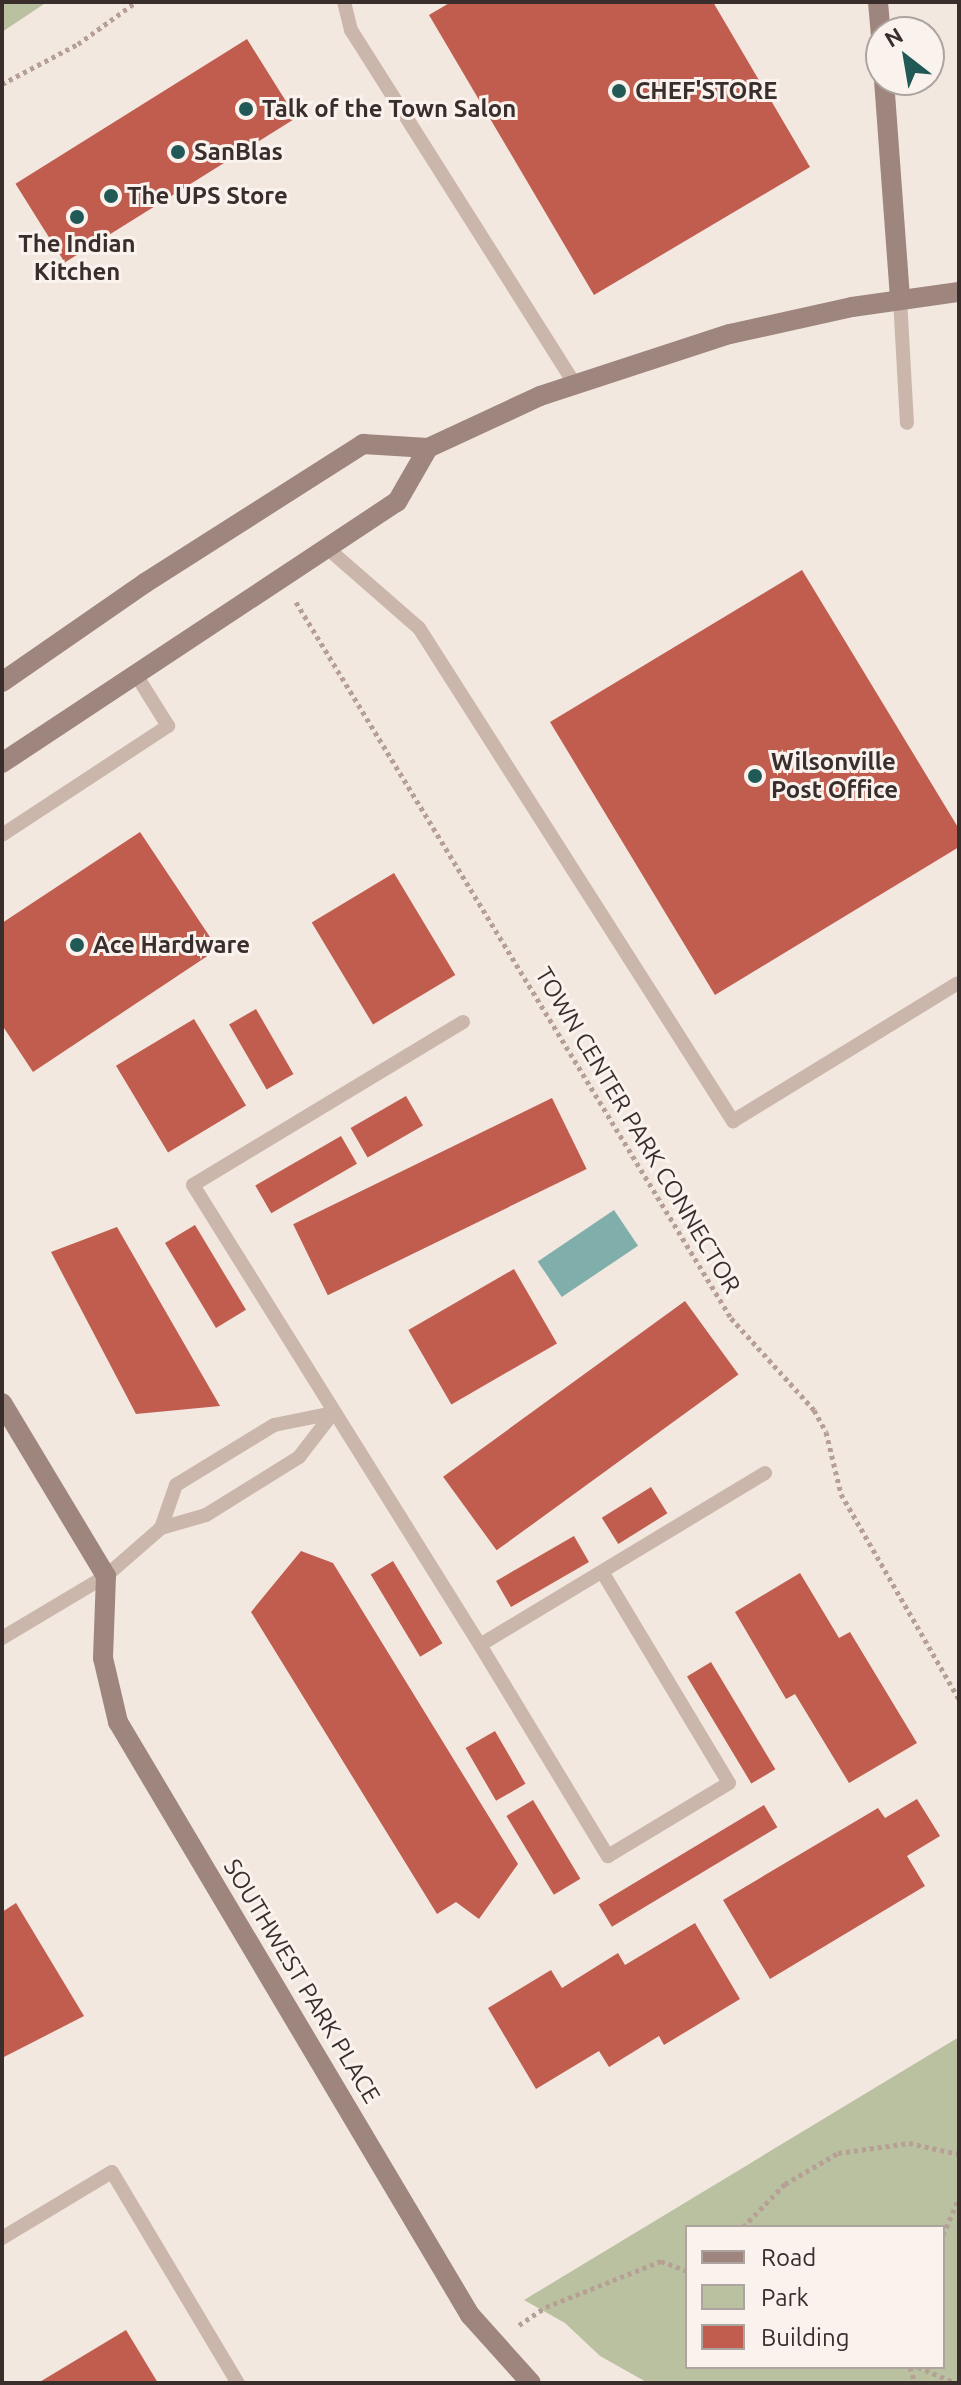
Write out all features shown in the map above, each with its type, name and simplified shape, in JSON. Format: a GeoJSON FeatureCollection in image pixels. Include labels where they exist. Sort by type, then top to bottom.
{"type":"FeatureCollection","features":[{"type":"Feature","properties":{"kind":"main road"},"geometry":{"type":"LineString","coordinates":[[885,96],[900,299]]}},
{"type":"Feature","properties":{"kind":"main road"},"geometry":{"type":"LineString","coordinates":[[2,682],[145,583],[363,444],[428,448],[575,384],[730,334],[900,299],[959,292]]}},
{"type":"Feature","properties":{"kind":"main road"},"geometry":{"type":"LineString","coordinates":[[2,763],[397,502],[428,448]]}},
{"type":"Feature","properties":{"kind":"main road"},"geometry":{"type":"LineString","coordinates":[[2,1403],[106,1576]]}},
{"type":"Feature","properties":{"kind":"main road","name":"SOUTHWEST PARK PLACE"},"geometry":{"type":"LineString","coordinates":[[106,1576],[103,1658],[118,1722],[470,2315],[531,2383]]}},
{"type":"Feature","properties":{"kind":"lane"},"geometry":{"type":"LineString","coordinates":[[344,2],[351,30],[575,384]]}},
{"type":"Feature","properties":{"kind":"lane"},"geometry":{"type":"LineString","coordinates":[[900,299],[907,423]]}},
{"type":"Feature","properties":{"kind":"lane"},"geometry":{"type":"LineString","coordinates":[[326,547],[419,628],[733,1121],[957,984]]}},
{"type":"Feature","properties":{"kind":"lane"},"geometry":{"type":"LineString","coordinates":[[2,835],[168,726],[135,673]]}},
{"type":"Feature","properties":{"kind":"lane"},"geometry":{"type":"LineString","coordinates":[[463,1022],[193,1185],[608,1856],[729,1783],[602,1572]]}},
{"type":"Feature","properties":{"kind":"lane"},"geometry":{"type":"LineString","coordinates":[[161,1528],[176,1485],[274,1425],[333,1413]]}},
{"type":"Feature","properties":{"kind":"lane"},"geometry":{"type":"LineString","coordinates":[[2,1638],[106,1576],[161,1528],[206,1515],[299,1457],[333,1413]]}},
{"type":"Feature","properties":{"kind":"lane"},"geometry":{"type":"LineString","coordinates":[[480,1645],[765,1473]]}},
{"type":"Feature","properties":{"kind":"lane"},"geometry":{"type":"LineString","coordinates":[[2,2238],[112,2172],[238,2383]]}},
{"type":"Feature","properties":{"kind":"path"},"geometry":{"type":"LineString","coordinates":[[2,84],[78,44],[136,2]]}},
{"type":"Feature","properties":{"kind":"path","name":"TOWN CENTER PARK CONNECTOR"},"geometry":{"type":"LineString","coordinates":[[280,577],[731,1318],[814,1410],[826,1432],[841,1494],[959,1699]]}},
{"type":"Feature","properties":{"kind":"path"},"geometry":{"type":"LineString","coordinates":[[745,2225],[785,2184],[838,2153],[909,2143],[959,2154]]}},
{"type":"Feature","properties":{"kind":"path"},"geometry":{"type":"LineString","coordinates":[[945,2230],[959,2198]]}},
{"type":"Feature","properties":{"kind":"path"},"geometry":{"type":"LineString","coordinates":[[502,2352],[512,2329],[546,2307],[661,2261],[685,2270]]}},
{"type":"Feature","properties":{"kind":"path"},"geometry":{"type":"LineString","coordinates":[[923,2369],[956,2383]]}},
{"type":"Feature","properties":{"kind":"green space"},"geometry":{"type":"Polygon","coordinates":[[[2,2],[47,2],[2,32],[2,2]]]}},
{"type":"Feature","properties":{"kind":"green space"},"geometry":{"type":"Polygon","coordinates":[[[959,2037],[959,2383],[648,2383],[600,2356],[565,2323],[524,2300],[959,2037]]]}},
{"type":"Feature","properties":{"kind":"water"},"geometry":{"type":"Polygon","coordinates":[[[614,1210],[638,1246],[562,1297],[538,1261],[614,1210]]]}},
{"type":"Feature","properties":{"kind":"building","name":"CHEF'STORE"},"geometry":{"type":"Polygon","coordinates":[[[451,2],[713,2],[810,167],[594,295],[429,15],[451,2]]]}},
{"type":"Feature","properties":{"kind":"building"},"geometry":{"type":"Polygon","coordinates":[[[247,39],[296,118],[65,263],[15,184],[247,39]]]}},
{"type":"Feature","properties":{"kind":"building","name":"Wilsonville Post Office"},"geometry":{"type":"Polygon","coordinates":[[[802,570],[959,829],[959,847],[715,995],[550,722],[802,570]]]}},
{"type":"Feature","properties":{"kind":"building"},"geometry":{"type":"Polygon","coordinates":[[[140,832],[218,949],[33,1072],[2,1025],[2,923],[140,832]]]}},
{"type":"Feature","properties":{"kind":"building"},"geometry":{"type":"Polygon","coordinates":[[[394,873],[455,975],[373,1024],[312,922],[394,873]]]}},
{"type":"Feature","properties":{"kind":"building"},"geometry":{"type":"Polygon","coordinates":[[[256,1009],[294,1074],[267,1089],[229,1024],[256,1009]]]}},
{"type":"Feature","properties":{"kind":"building"},"geometry":{"type":"Polygon","coordinates":[[[194,1019],[246,1106],[168,1152],[116,1066],[194,1019]]]}},
{"type":"Feature","properties":{"kind":"building"},"geometry":{"type":"Polygon","coordinates":[[[406,1096],[423,1125],[368,1157],[351,1128],[406,1096]]]}},
{"type":"Feature","properties":{"kind":"building"},"geometry":{"type":"Polygon","coordinates":[[[552,1098],[587,1169],[328,1295],[293,1224],[552,1098]]]}},
{"type":"Feature","properties":{"kind":"building"},"geometry":{"type":"Polygon","coordinates":[[[341,1136],[357,1164],[271,1213],[255,1186],[341,1136]]]}},
{"type":"Feature","properties":{"kind":"building"},"geometry":{"type":"Polygon","coordinates":[[[195,1225],[246,1310],[216,1328],[165,1243],[195,1225]]]}},
{"type":"Feature","properties":{"kind":"building"},"geometry":{"type":"Polygon","coordinates":[[[117,1227],[220,1406],[136,1414],[51,1252],[117,1227]]]}},
{"type":"Feature","properties":{"kind":"building"},"geometry":{"type":"Polygon","coordinates":[[[514,1269],[557,1343],[451,1404],[408,1330],[514,1269]]]}},
{"type":"Feature","properties":{"kind":"building"},"geometry":{"type":"Polygon","coordinates":[[[685,1301],[738,1375],[497,1550],[443,1477],[685,1301]]]}},
{"type":"Feature","properties":{"kind":"building"},"geometry":{"type":"Polygon","coordinates":[[[651,1487],[667,1513],[618,1544],[602,1518],[651,1487]]]}},
{"type":"Feature","properties":{"kind":"building"},"geometry":{"type":"Polygon","coordinates":[[[574,1536],[589,1562],[511,1607],[496,1581],[574,1536]]]}},
{"type":"Feature","properties":{"kind":"building"},"geometry":{"type":"Polygon","coordinates":[[[301,1551],[333,1563],[518,1864],[479,1919],[456,1902],[437,1914],[251,1612],[301,1551]]]}},
{"type":"Feature","properties":{"kind":"building"},"geometry":{"type":"Polygon","coordinates":[[[393,1561],[442,1643],[420,1657],[371,1574],[393,1561]]]}},
{"type":"Feature","properties":{"kind":"building"},"geometry":{"type":"Polygon","coordinates":[[[800,1573],[839,1638],[850,1632],[917,1743],[849,1783],[795,1694],[786,1699],[735,1612],[800,1573]]]}},
{"type":"Feature","properties":{"kind":"building"},"geometry":{"type":"Polygon","coordinates":[[[711,1662],[775,1769],[751,1784],[687,1676],[711,1662]]]}},
{"type":"Feature","properties":{"kind":"building"},"geometry":{"type":"Polygon","coordinates":[[[495,1731],[526,1784],[496,1801],[466,1748],[495,1731]]]}},
{"type":"Feature","properties":{"kind":"building"},"geometry":{"type":"Polygon","coordinates":[[[917,1799],[940,1836],[907,1856],[925,1886],[770,1979],[723,1900],[878,1808],[885,1818],[917,1799]]]}},
{"type":"Feature","properties":{"kind":"building"},"geometry":{"type":"Polygon","coordinates":[[[533,1800],[580,1879],[554,1895],[506,1816],[533,1800]]]}},
{"type":"Feature","properties":{"kind":"building"},"geometry":{"type":"Polygon","coordinates":[[[764,1805],[777,1827],[612,1927],[599,1904],[764,1805]]]}},
{"type":"Feature","properties":{"kind":"building"},"geometry":{"type":"Polygon","coordinates":[[[16,1903],[84,2016],[2,2058],[2,1912],[16,1903]]]}},
{"type":"Feature","properties":{"kind":"building"},"geometry":{"type":"Polygon","coordinates":[[[695,1923],[740,1999],[664,2045],[659,2036],[609,2067],[599,2051],[536,2089],[488,2008],[551,1970],[562,1988],[618,1953],[625,1965],[695,1923]]]}},
{"type":"Feature","properties":{"kind":"building"},"geometry":{"type":"Polygon","coordinates":[[[126,2330],[158,2383],[38,2383],[126,2330]]]}},
{"type":"Feature","properties":{"kind":"place","name":"CHEF'STORE"},"geometry":{"type":"Point","coordinates":[619,91]}},
{"type":"Feature","properties":{"kind":"place","name":"Talk of the Town Salon"},"geometry":{"type":"Point","coordinates":[246,109]}},
{"type":"Feature","properties":{"kind":"place","name":"SanBlas"},"geometry":{"type":"Point","coordinates":[178,152]}},
{"type":"Feature","properties":{"kind":"place","name":"The UPS Store"},"geometry":{"type":"Point","coordinates":[111,196]}},
{"type":"Feature","properties":{"kind":"place","name":"The Indian Kitchen"},"geometry":{"type":"Point","coordinates":[77,217]}},
{"type":"Feature","properties":{"kind":"place","name":"Wilsonville Post Office"},"geometry":{"type":"Point","coordinates":[755,776]}},
{"type":"Feature","properties":{"kind":"place","name":"Ace Hardware"},"geometry":{"type":"Point","coordinates":[77,945]}}]}
